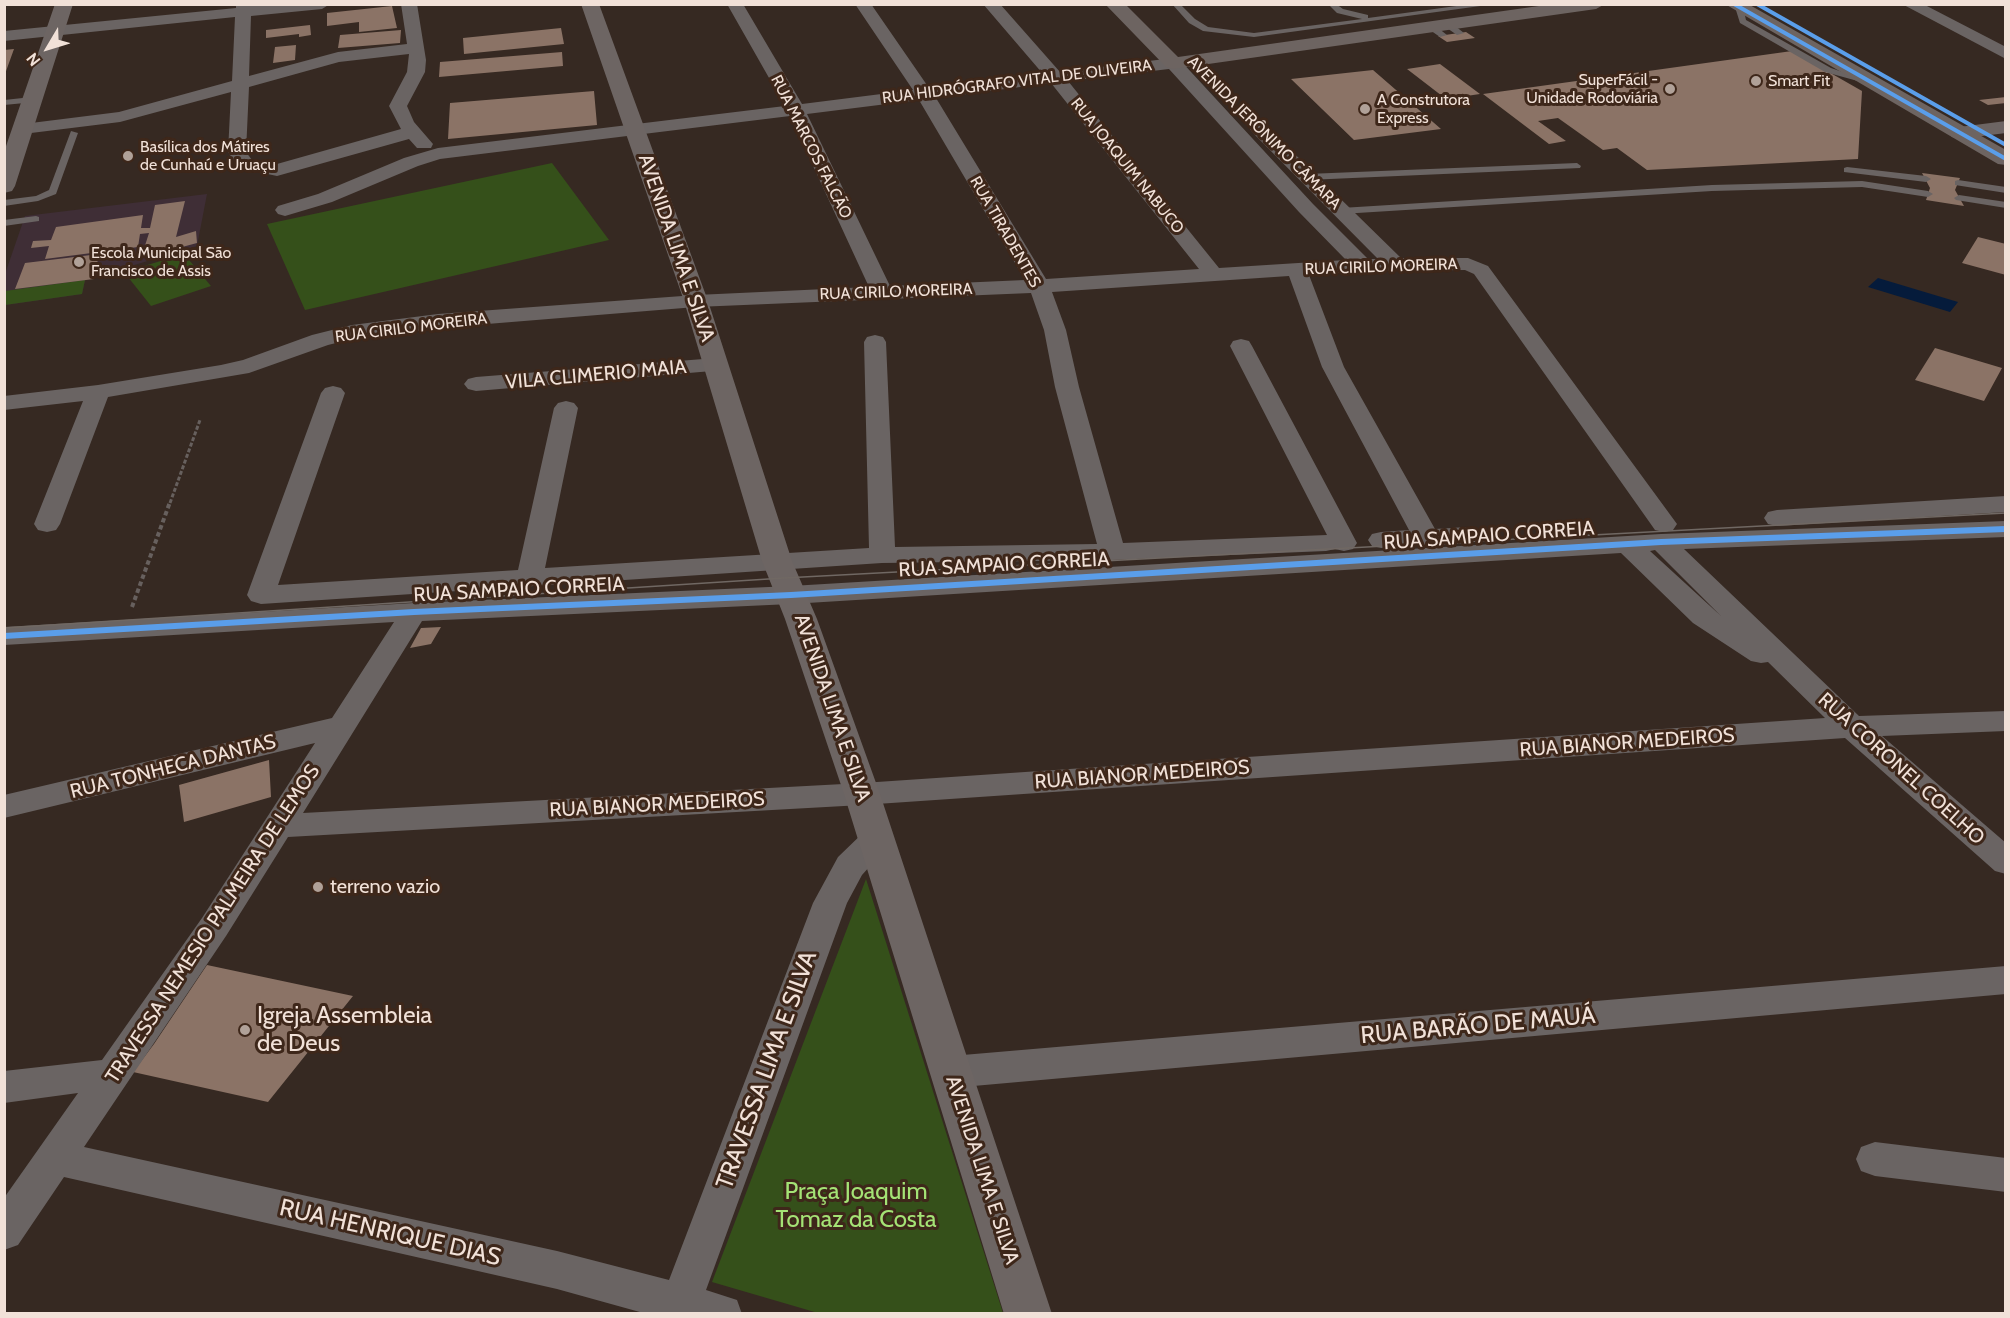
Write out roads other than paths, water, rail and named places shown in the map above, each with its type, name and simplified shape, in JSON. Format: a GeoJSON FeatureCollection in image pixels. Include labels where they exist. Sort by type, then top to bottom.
{"type":"FeatureCollection","features":[{"type":"Feature","properties":{"kind":"main road"},"geometry":{"type":"LineString","coordinates":[[4,186],[64,4]]}},
{"type":"Feature","properties":{"kind":"main road","name":"AVENIDA LIMA E SILVA"},"geometry":{"type":"LineString","coordinates":[[590,4],[696,301],[777,561],[877,838],[1028,1314]]}},
{"type":"Feature","properties":{"kind":"main road","name":"AVENIDA JERÔNIMO CÂMARA"},"geometry":{"type":"LineString","coordinates":[[1114,4],[1173,63]]}},
{"type":"Feature","properties":{"kind":"main road","name":"AVENIDA JERÔNIMO CÂMARA"},"geometry":{"type":"LineString","coordinates":[[1130,4],[1193,60]]}},
{"type":"Feature","properties":{"kind":"main road","name":"RUA HIDRÓGRAFO VITAL DE OLIVEIRA"},"geometry":{"type":"LineString","coordinates":[[1173,63],[1445,30],[1596,4]]}},
{"type":"Feature","properties":{"kind":"main road"},"geometry":{"type":"LineString","coordinates":[[1743,5],[1870,82],[1969,132],[2006,145]]}},
{"type":"Feature","properties":{"kind":"main road"},"geometry":{"type":"LineString","coordinates":[[1743,5],[1969,132],[2006,159]]}},
{"type":"Feature","properties":{"kind":"main road"},"geometry":{"type":"LineString","coordinates":[[1969,132],[2006,127]]}},
{"type":"Feature","properties":{"kind":"street"},"geometry":{"type":"LineString","coordinates":[[4,36],[244,9],[322,4]]}},
{"type":"Feature","properties":{"kind":"street"},"geometry":{"type":"LineString","coordinates":[[409,4],[417,60],[416,72],[398,106],[400,115],[412,132],[430,151],[438,154]]}},
{"type":"Feature","properties":{"kind":"street","name":"RUA MARCOS FALCÃO"},"geometry":{"type":"LineString","coordinates":[[735,4],[797,111],[882,292]]}},
{"type":"Feature","properties":{"kind":"street","name":"RUA TIRADENTES"},"geometry":{"type":"LineString","coordinates":[[863,4],[924,93],[1039,286],[1055,330],[1067,387],[1112,552]]}},
{"type":"Feature","properties":{"kind":"street","name":"RUA JOAQUIM NABUCO"},"geometry":{"type":"LineString","coordinates":[[991,4],[1056,78],[1214,275]]}},
{"type":"Feature","properties":{"kind":"street"},"geometry":{"type":"LineString","coordinates":[[1910,4],[2006,54]]}},
{"type":"Feature","properties":{"kind":"street"},"geometry":{"type":"LineString","coordinates":[[244,9],[237,152],[246,164],[257,168],[277,170],[412,132]]}},
{"type":"Feature","properties":{"kind":"street"},"geometry":{"type":"LineString","coordinates":[[23,129],[120,117],[338,57],[415,48]]}},
{"type":"Feature","properties":{"kind":"street","name":"AVENIDA JERÔNIMO CÂMARA"},"geometry":{"type":"LineString","coordinates":[[1193,60],[1233,102]]}},
{"type":"Feature","properties":{"kind":"street","name":"RUA HIDRÓGRAFO VITAL DE OLIVEIRA"},"geometry":{"type":"LineString","coordinates":[[285,210],[325,198],[411,162],[438,154],[1173,63]]}},
{"type":"Feature","properties":{"kind":"street","name":"AVENIDA JERÔNIMO CÂMARA"},"geometry":{"type":"LineString","coordinates":[[1173,63],[1306,208],[1363,266]]}},
{"type":"Feature","properties":{"kind":"street","name":"AVENIDA JERÔNIMO CÂMARA"},"geometry":{"type":"LineString","coordinates":[[1250,119],[1396,265]]}},
{"type":"Feature","properties":{"kind":"street","name":"RUA CIRILO MOREIRA"},"geometry":{"type":"LineString","coordinates":[[4,403],[98,392],[249,366],[320,340],[352,332],[438,321],[696,301],[1039,286],[1363,266],[1468,264],[1480,268],[1662,533]]}},
{"type":"Feature","properties":{"kind":"street"},"geometry":{"type":"LineString","coordinates":[[1297,270],[1333,367],[1426,537]]}},
{"type":"Feature","properties":{"kind":"street"},"geometry":{"type":"LineString","coordinates":[[875,342],[882,555]]}},
{"type":"Feature","properties":{"kind":"street"},"geometry":{"type":"LineString","coordinates":[[1241,346],[1344,543]]}},
{"type":"Feature","properties":{"kind":"street","name":"VILA CLIMERIO MAIA"},"geometry":{"type":"LineString","coordinates":[[476,384],[716,365]]}},
{"type":"Feature","properties":{"kind":"street"},"geometry":{"type":"LineString","coordinates":[[47,524],[98,392]]}},
{"type":"Feature","properties":{"kind":"street","name":"RUA SAMPAIO CORREIA"},"geometry":{"type":"LineString","coordinates":[[333,393],[261,595],[882,555],[1112,552],[1545,533],[2006,529]]}},
{"type":"Feature","properties":{"kind":"street"},"geometry":{"type":"LineString","coordinates":[[530,576],[566,408]]}},
{"type":"Feature","properties":{"kind":"street","name":"RUA SAMPAIO CORREIA"},"geometry":{"type":"LineString","coordinates":[[4,636],[414,612],[791,595],[1627,544],[1662,533],[2006,504]]}},
{"type":"Feature","properties":{"kind":"street","name":"RUA CORONEL COELHO"},"geometry":{"type":"LineString","coordinates":[[1662,533],[1852,727],[2006,862]]}},
{"type":"Feature","properties":{"kind":"street","name":"RUA CORONEL COELHO"},"geometry":{"type":"LineString","coordinates":[[1627,544],[1703,617],[1725,633],[1798,674]]}},
{"type":"Feature","properties":{"kind":"street","name":"TRAVESSA NEMESIO PALMEIRA DE LEMOS"},"geometry":{"type":"LineString","coordinates":[[4,1232],[214,927],[414,612]]}},
{"type":"Feature","properties":{"kind":"street","name":"RUA BIANOR MEDEIROS"},"geometry":{"type":"LineString","coordinates":[[279,826],[862,794],[1852,727],[2006,721]]}},
{"type":"Feature","properties":{"kind":"street","name":"RUA TONHECA DANTAS"},"geometry":{"type":"LineString","coordinates":[[4,807],[341,726]]}},
{"type":"Feature","properties":{"kind":"street","name":"TRAVESSA LIMA E SILVA"},"geometry":{"type":"LineString","coordinates":[[679,1308],[830,903],[850,866],[877,838]]}},
{"type":"Feature","properties":{"kind":"street","name":"RUA BARÃO DE MAUÁ"},"geometry":{"type":"LineString","coordinates":[[951,1072],[2006,980]]}},
{"type":"Feature","properties":{"kind":"street"},"geometry":{"type":"LineString","coordinates":[[4,1087],[91,1076],[112,1076]]}},
{"type":"Feature","properties":{"kind":"street","name":"RUA HENRIQUE DIAS"},"geometry":{"type":"LineString","coordinates":[[56,1158],[546,1268],[679,1308],[722,1314]]}},
{"type":"Feature","properties":{"kind":"street"},"geometry":{"type":"LineString","coordinates":[[1875,1159],[2006,1174]]}},
{"type":"Feature","properties":{"kind":"lane"},"geometry":{"type":"LineString","coordinates":[[1174,4],[1199,26],[1233,34],[1277,33],[1492,4]]}},
{"type":"Feature","properties":{"kind":"lane"},"geometry":{"type":"LineString","coordinates":[[1185,4],[1211,22],[1239,29],[1260,30],[1327,20],[1338,15],[1340,11]]}},
{"type":"Feature","properties":{"kind":"lane"},"geometry":{"type":"LineString","coordinates":[[1331,4],[1340,11],[1382,19]]}},
{"type":"Feature","properties":{"kind":"lane"},"geometry":{"type":"LineString","coordinates":[[1405,17],[1409,4]]}},
{"type":"Feature","properties":{"kind":"lane"},"geometry":{"type":"LineString","coordinates":[[1443,4],[1463,8]]}},
{"type":"Feature","properties":{"kind":"lane"},"geometry":{"type":"LineString","coordinates":[[1743,5],[1743,21],[1827,70],[1870,82]]}},
{"type":"Feature","properties":{"kind":"lane"},"geometry":{"type":"LineString","coordinates":[[4,102],[32,100]]}},
{"type":"Feature","properties":{"kind":"lane"},"geometry":{"type":"LineString","coordinates":[[4,203],[38,198],[53,192],[74,133]]}},
{"type":"Feature","properties":{"kind":"lane"},"geometry":{"type":"LineString","coordinates":[[1307,177],[1445,169],[1577,166]]}},
{"type":"Feature","properties":{"kind":"lane"},"geometry":{"type":"LineString","coordinates":[[1847,170],[1926,179]]}},
{"type":"Feature","properties":{"kind":"lane"},"geometry":{"type":"LineString","coordinates":[[1958,183],[2006,190]]}},
{"type":"Feature","properties":{"kind":"lane"},"geometry":{"type":"LineString","coordinates":[[1341,211],[1712,188],[1862,184],[1928,194]]}},
{"type":"Feature","properties":{"kind":"lane"},"geometry":{"type":"LineString","coordinates":[[1959,198],[2006,205]]}},
{"type":"Feature","properties":{"kind":"lane"},"geometry":{"type":"LineString","coordinates":[[4,223],[36,219]]}},
{"type":"Feature","properties":{"kind":"water"},"geometry":{"type":"Polygon","coordinates":[[[1878,278],[1958,302],[1950,312],[1868,287],[1878,278]]]}},
{"type":"Feature","properties":{"kind":"tram line"},"geometry":{"type":"LineString","coordinates":[[4,628],[784,578],[2006,513]]}},
{"type":"Feature","properties":{"kind":"place","name":"Smart Fit"},"geometry":{"type":"Point","coordinates":[1756,81]}},
{"type":"Feature","properties":{"kind":"place","name":"SuperFácil - Unidade Rodoviária"},"geometry":{"type":"Point","coordinates":[1670,89]}},
{"type":"Feature","properties":{"kind":"place","name":"A Construtora Express"},"geometry":{"type":"Point","coordinates":[1365,109]}},
{"type":"Feature","properties":{"kind":"place","name":"Basílica dos Mátires de Cunhaú e Uruaçu"},"geometry":{"type":"Point","coordinates":[128,156]}},
{"type":"Feature","properties":{"kind":"place","name":"Escola Municipal São Francisco de Assis"},"geometry":{"type":"Point","coordinates":[79,262]}},
{"type":"Feature","properties":{"kind":"place","name":"terreno vazio"},"geometry":{"type":"Point","coordinates":[318,887]}},
{"type":"Feature","properties":{"kind":"place","name":"Igreja Assembleia de Deus"},"geometry":{"type":"Point","coordinates":[245,1030]}},
{"type":"Feature","properties":{"kind":"park label","name":"Praça Joaquim Tomaz da Costa"},"geometry":{"type":"Point","coordinates":[856,1206]}}]}
